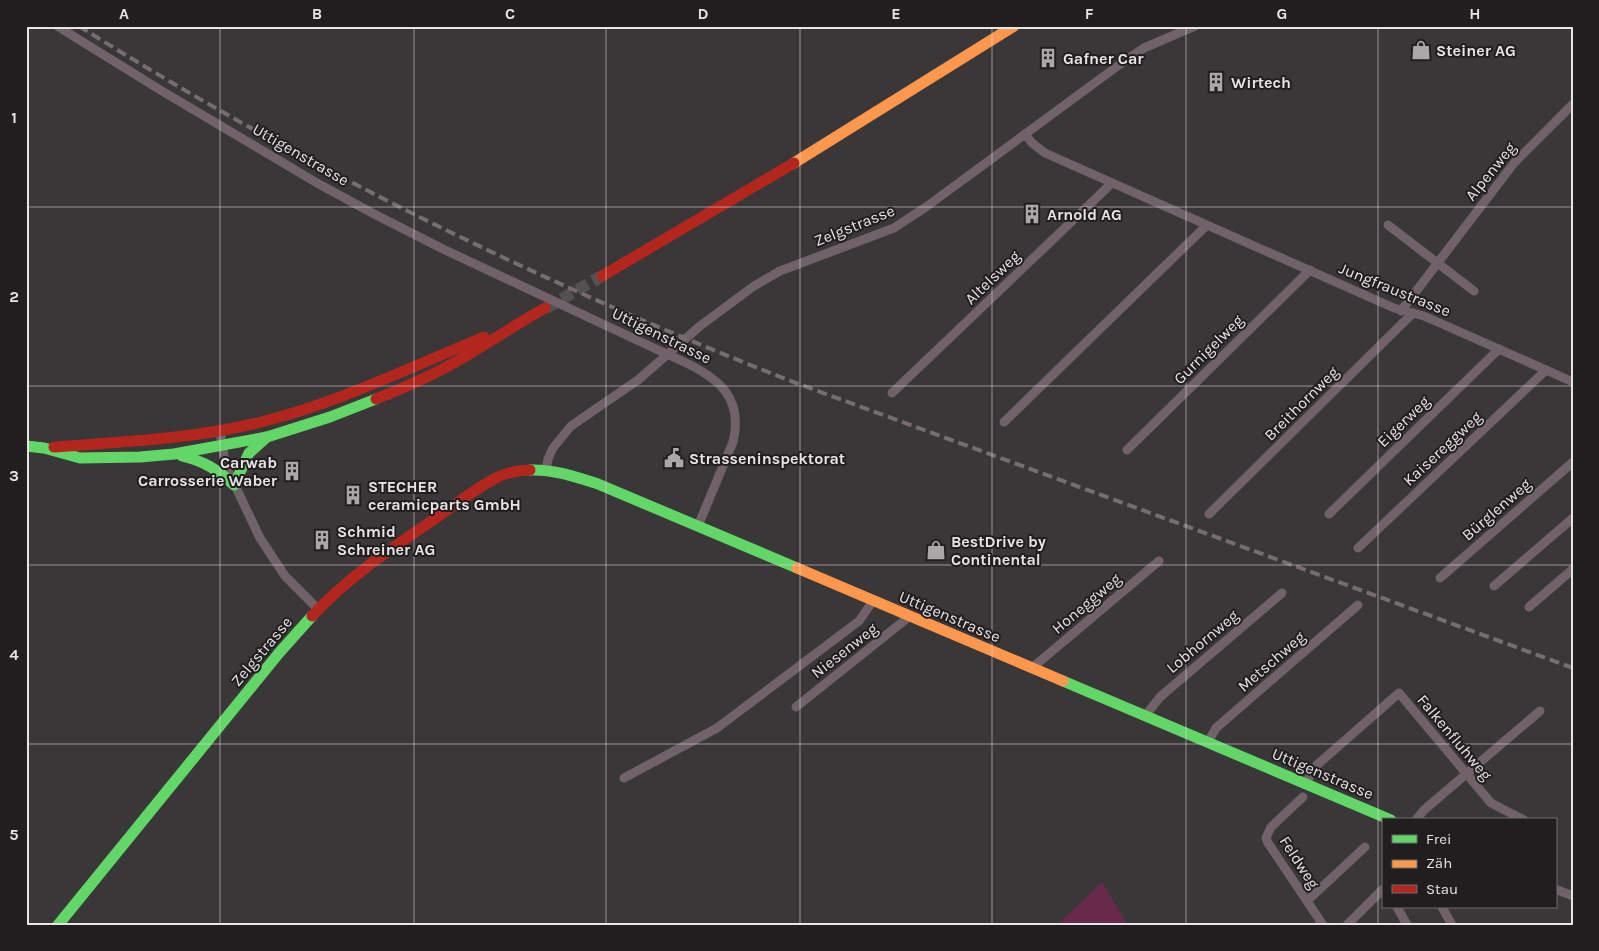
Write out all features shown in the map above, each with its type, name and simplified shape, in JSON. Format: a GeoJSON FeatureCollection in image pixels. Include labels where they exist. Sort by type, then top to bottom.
{"type":"FeatureCollection","features":[{"type":"Feature","properties":{"kind":"main road"},"geometry":{"type":"LineString","coordinates":[[602,276],[761,182],[1014,26]]}},
{"type":"Feature","properties":{"kind":"main road"},"geometry":{"type":"LineString","coordinates":[[26,446],[44,448],[80,458],[138,458],[174,454],[267,437],[336,415],[400,389],[465,357],[545,308]]}},
{"type":"Feature","properties":{"kind":"main road"},"geometry":{"type":"LineString","coordinates":[[44,448],[160,440],[220,431],[283,416],[344,395],[513,326]]}},
{"type":"Feature","properties":{"kind":"main road"},"geometry":{"type":"LineString","coordinates":[[174,454],[203,461],[222,473],[234,485],[250,453],[267,437]]}},
{"type":"Feature","properties":{"kind":"main road","name":"Zelgstrasse"},"geometry":{"type":"LineString","coordinates":[[58,925],[279,653],[318,609],[370,564],[484,486],[514,471],[546,470],[605,487],[698,526]]}},
{"type":"Feature","properties":{"kind":"main road","name":"Uttigenstrasse"},"geometry":{"type":"LineString","coordinates":[[698,526],[1386,818]]}},
{"type":"Feature","properties":{"kind":"street","name":"Uttigenstrasse"},"geometry":{"type":"LineString","coordinates":[[57,26],[317,183],[374,214],[445,250],[680,360],[713,378],[725,389],[732,402],[736,415],[736,433],[698,526]]}},
{"type":"Feature","properties":{"kind":"street","name":"Zelgstrasse"},"geometry":{"type":"LineString","coordinates":[[546,470],[553,448],[571,426],[638,380],[700,326],[754,286],[780,272],[894,228],[926,207],[1144,48],[1195,26]]}},
{"type":"Feature","properties":{"kind":"street","name":"Alpenweg"},"geometry":{"type":"LineString","coordinates":[[1402,311],[1514,163],[1573,104]]}},
{"type":"Feature","properties":{"kind":"street","name":"Jungfraustrasse"},"geometry":{"type":"LineString","coordinates":[[1025,134],[1032,143],[1045,153],[1206,226],[1402,311],[1424,316],[1573,382]]}},
{"type":"Feature","properties":{"kind":"street","name":"Altelsweg"},"geometry":{"type":"LineString","coordinates":[[892,393],[1112,183]]}},
{"type":"Feature","properties":{"kind":"street"},"geometry":{"type":"LineString","coordinates":[[1388,225],[1474,291]]}},
{"type":"Feature","properties":{"kind":"street"},"geometry":{"type":"LineString","coordinates":[[1004,422],[1206,226]]}},
{"type":"Feature","properties":{"kind":"street","name":"Gurnigelweg"},"geometry":{"type":"LineString","coordinates":[[1127,450],[1310,270]]}},
{"type":"Feature","properties":{"kind":"street","name":"Breithornweg"},"geometry":{"type":"LineString","coordinates":[[1209,514],[1413,313]]}},
{"type":"Feature","properties":{"kind":"street","name":"Eigerweg"},"geometry":{"type":"LineString","coordinates":[[1329,514],[1499,349]]}},
{"type":"Feature","properties":{"kind":"street","name":"Kaisereggweg"},"geometry":{"type":"LineString","coordinates":[[1358,548],[1546,370]]}},
{"type":"Feature","properties":{"kind":"street"},"geometry":{"type":"LineString","coordinates":[[220,431],[225,462],[234,485],[271,555],[285,576],[318,609]]}},
{"type":"Feature","properties":{"kind":"street","name":"Bürglenweg"},"geometry":{"type":"LineString","coordinates":[[1440,578],[1573,462]]}},
{"type":"Feature","properties":{"kind":"street"},"geometry":{"type":"LineString","coordinates":[[1494,586],[1573,518]]}},
{"type":"Feature","properties":{"kind":"street","name":"Honeggweg"},"geometry":{"type":"LineString","coordinates":[[1032,668],[1159,561]]}},
{"type":"Feature","properties":{"kind":"street"},"geometry":{"type":"LineString","coordinates":[[1529,607],[1573,569]]}},
{"type":"Feature","properties":{"kind":"street","name":"Lobhornweg"},"geometry":{"type":"LineString","coordinates":[[1145,716],[1160,697],[1282,593]]}},
{"type":"Feature","properties":{"kind":"street"},"geometry":{"type":"LineString","coordinates":[[624,778],[693,741],[729,719],[854,624],[867,612],[873,601]]}},
{"type":"Feature","properties":{"kind":"street","name":"Metschweg"},"geometry":{"type":"LineString","coordinates":[[1208,742],[1216,728],[1358,605]]}},
{"type":"Feature","properties":{"kind":"street","name":"Niesenweg"},"geometry":{"type":"LineString","coordinates":[[796,707],[910,616]]}},
{"type":"Feature","properties":{"kind":"street","name":"Falkenfluhweg"},"geometry":{"type":"LineString","coordinates":[[1306,784],[1316,765],[1399,693],[1491,803],[1520,818]]}},
{"type":"Feature","properties":{"kind":"street"},"geometry":{"type":"LineString","coordinates":[[1418,818],[1424,810],[1540,711]]}},
{"type":"Feature","properties":{"kind":"street","name":"Feldweg"},"geometry":{"type":"LineString","coordinates":[[1303,797],[1271,827],[1266,838],[1323,925]]}},
{"type":"Feature","properties":{"kind":"street"},"geometry":{"type":"LineString","coordinates":[[1307,901],[1365,847]]}},
{"type":"Feature","properties":{"kind":"street"},"geometry":{"type":"LineString","coordinates":[[1556,889],[1573,896]]}},
{"type":"Feature","properties":{"kind":"street"},"geometry":{"type":"LineString","coordinates":[[1347,925],[1382,890]]}},
{"type":"Feature","properties":{"kind":"street"},"geometry":{"type":"LineString","coordinates":[[1398,908],[1407,925]]}},
{"type":"Feature","properties":{"kind":"street"},"geometry":{"type":"LineString","coordinates":[[1443,908],[1452,925]]}},
{"type":"Feature","properties":{"kind":"shaded area"},"geometry":{"type":"Polygon","coordinates":[[[1102,882],[1128,925],[1057,925],[1102,882]]]}},
{"type":"Feature","properties":{"kind":"tunnel"},"geometry":{"type":"LineString","coordinates":[[546,308],[602,276]]}},
{"type":"Feature","properties":{"kind":"railway"},"geometry":{"type":"LineString","coordinates":[[79,26],[252,128],[429,222],[520,265],[703,346],[796,383],[1573,668]]}},
{"type":"Feature","properties":{"kind":"traffic: fast"},"geometry":{"type":"LineString","coordinates":[[26,446],[44,448],[80,458],[140,457],[174,454],[267,437],[330,417],[376,399]]}},
{"type":"Feature","properties":{"kind":"traffic: fast"},"geometry":{"type":"LineString","coordinates":[[182,456],[210,467],[234,485],[249,453],[267,437]]}},
{"type":"Feature","properties":{"kind":"traffic: fast"},"geometry":{"type":"LineString","coordinates":[[530,470],[556,472],[598,484],[797,568]]}},
{"type":"Feature","properties":{"kind":"traffic: fast"},"geometry":{"type":"LineString","coordinates":[[58,925],[279,653],[312,616]]}},
{"type":"Feature","properties":{"kind":"traffic: fast"},"geometry":{"type":"LineString","coordinates":[[1063,681],[1386,818]]}},
{"type":"Feature","properties":{"kind":"traffic: slow"},"geometry":{"type":"LineString","coordinates":[[794,163],[1014,26]]}},
{"type":"Feature","properties":{"kind":"traffic: slow"},"geometry":{"type":"LineString","coordinates":[[797,568],[1063,681]]}},
{"type":"Feature","properties":{"kind":"traffic: jam"},"geometry":{"type":"LineString","coordinates":[[602,276],[794,163]]}},
{"type":"Feature","properties":{"kind":"traffic: jam"},"geometry":{"type":"LineString","coordinates":[[376,399],[444,368],[545,308]]}},
{"type":"Feature","properties":{"kind":"traffic: jam"},"geometry":{"type":"LineString","coordinates":[[54,447],[184,436],[261,422],[346,395],[484,337]]}},
{"type":"Feature","properties":{"kind":"traffic: jam"},"geometry":{"type":"LineString","coordinates":[[312,616],[340,588],[371,564],[475,490],[491,480],[504,475],[530,470]]}},
{"type":"Feature","properties":{"kind":"place","name":"Steiner AG"},"geometry":{"type":"Point","coordinates":[1421,50]}},
{"type":"Feature","properties":{"kind":"place","name":"Gafner Car"},"geometry":{"type":"Point","coordinates":[1048,58]}},
{"type":"Feature","properties":{"kind":"place","name":"Wirtech"},"geometry":{"type":"Point","coordinates":[1216,82]}},
{"type":"Feature","properties":{"kind":"place","name":"Arnold AG"},"geometry":{"type":"Point","coordinates":[1032,214]}},
{"type":"Feature","properties":{"kind":"place","name":"Strasseninspektorat"},"geometry":{"type":"Point","coordinates":[674,458]}},
{"type":"Feature","properties":{"kind":"place","name":"Carwab Carrosserie Waber"},"geometry":{"type":"Point","coordinates":[292,471]}},
{"type":"Feature","properties":{"kind":"place","name":"STECHER ceramicparts GmbH"},"geometry":{"type":"Point","coordinates":[353,495]}},
{"type":"Feature","properties":{"kind":"place","name":"Schmid Schreiner AG"},"geometry":{"type":"Point","coordinates":[322,540]}},
{"type":"Feature","properties":{"kind":"place","name":"BestDrive by Continental"},"geometry":{"type":"Point","coordinates":[936,550]}}]}
